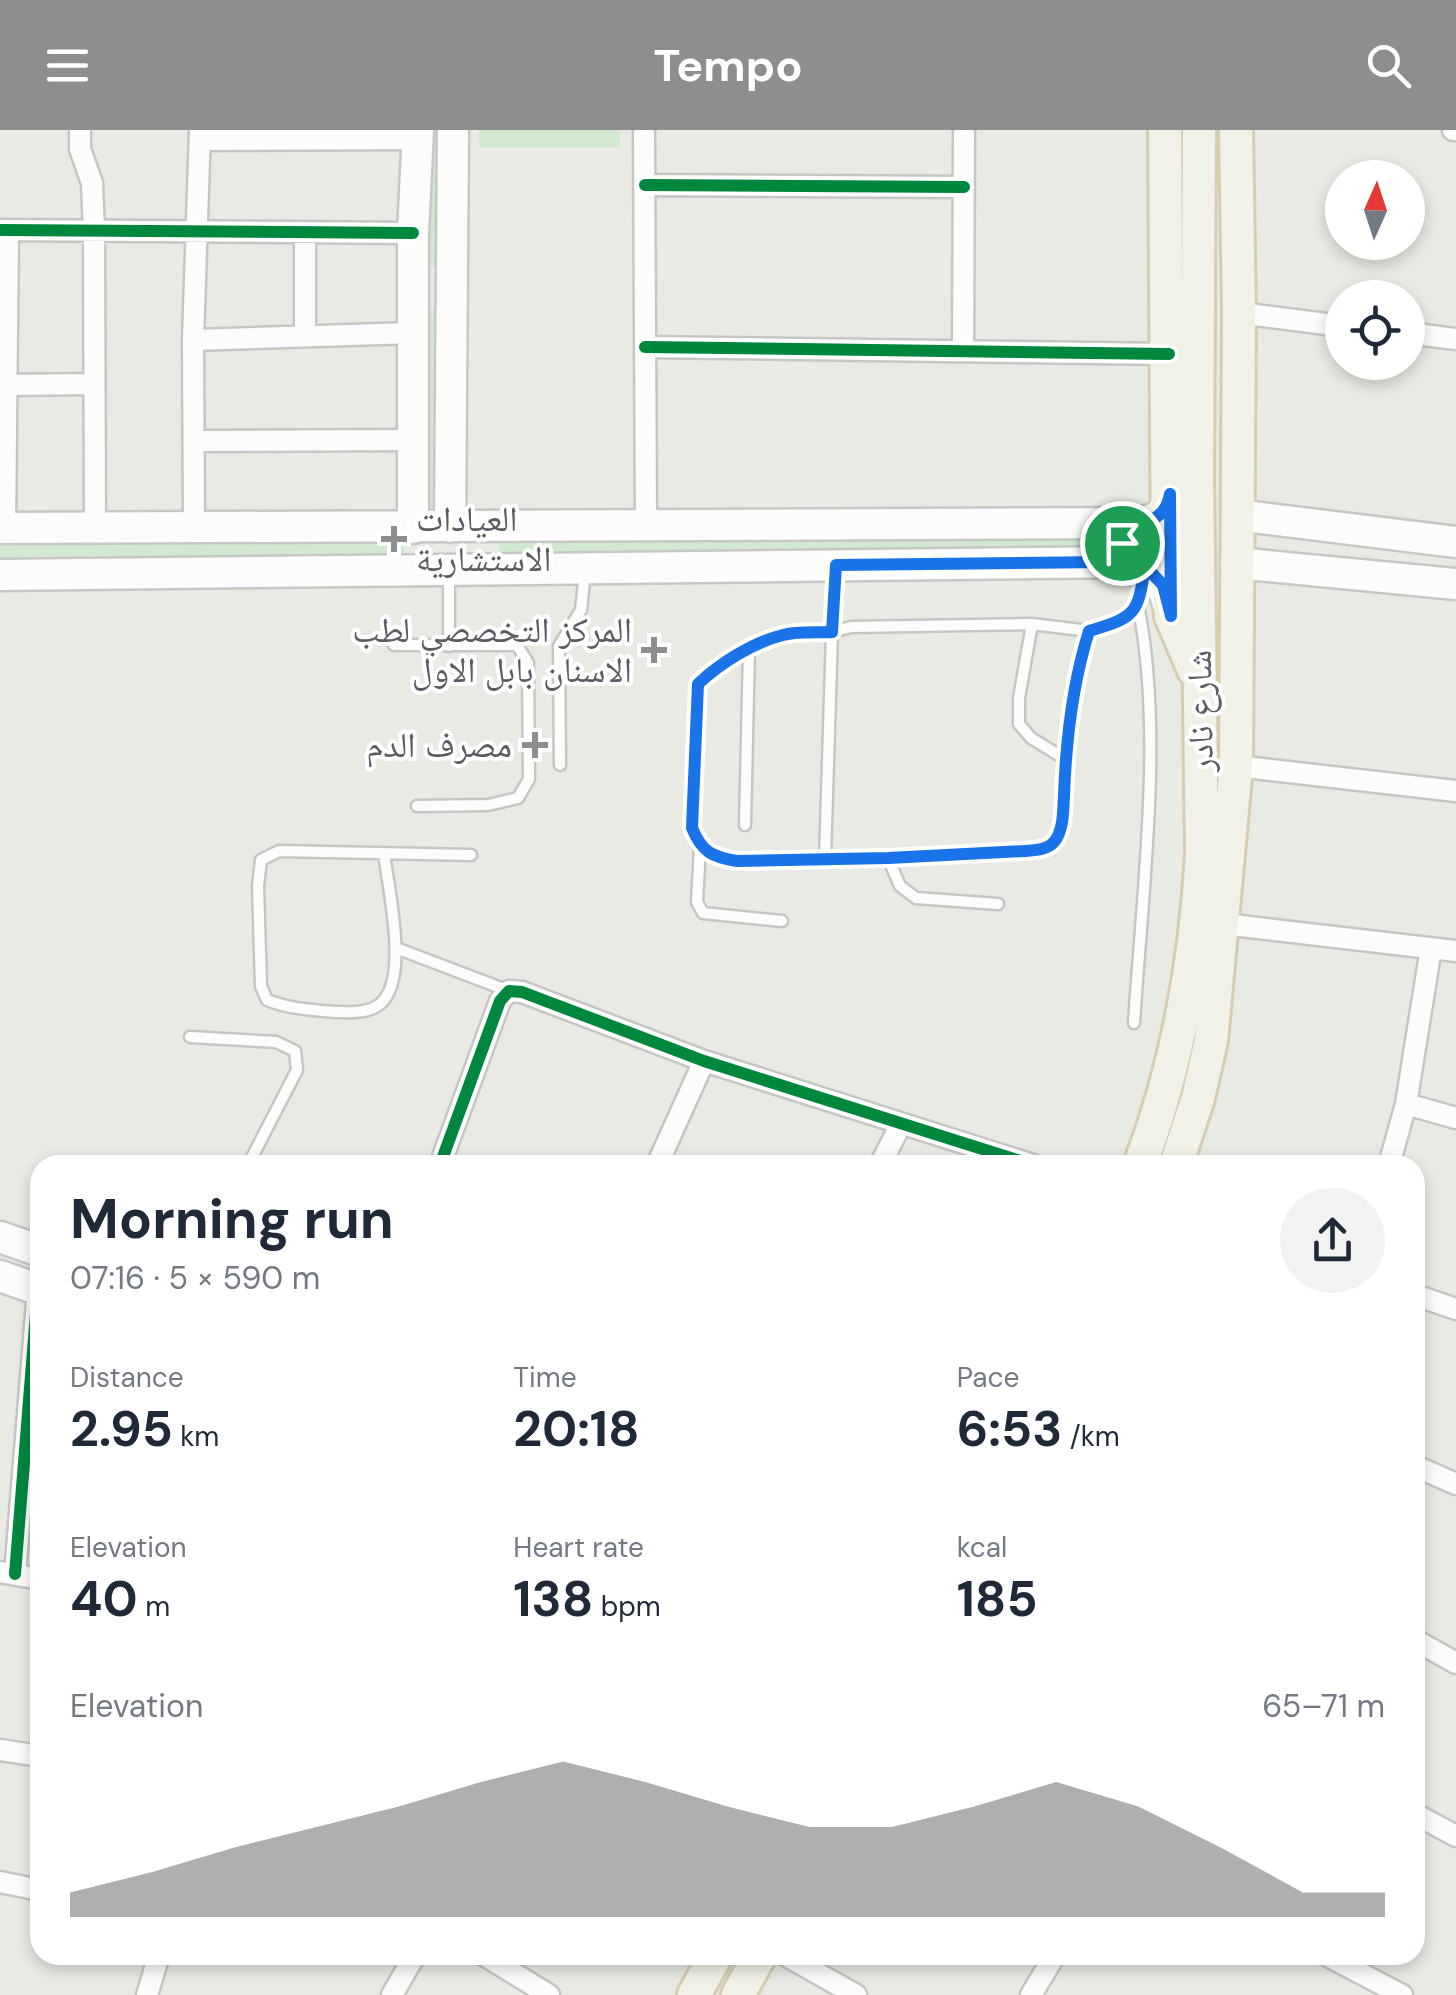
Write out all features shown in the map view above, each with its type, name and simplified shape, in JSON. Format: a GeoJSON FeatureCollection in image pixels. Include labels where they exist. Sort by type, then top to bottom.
{"type":"FeatureCollection","features":[{"type":"Feature","properties":{"kind":"main road"},"geometry":{"type":"LineString","coordinates":[[450,527],[453,130]]}},
{"type":"Feature","properties":{"kind":"main road"},"geometry":{"type":"LineString","coordinates":[[1165,130],[1171,616]]}},
{"type":"Feature","properties":{"kind":"main road","name":"شارع نادر"},"geometry":{"type":"LineString","coordinates":[[1143,1155],[1192,973],[1202,854],[1197,474],[1199,130]]}},
{"type":"Feature","properties":{"kind":"main road","name":"شارع نادر"},"geometry":{"type":"LineString","coordinates":[[1179,1155],[1211,1041],[1236,766],[1236,130]]}},
{"type":"Feature","properties":{"kind":"main road"},"geometry":{"type":"LineString","coordinates":[[413,528],[413,233],[418,134]]}},
{"type":"Feature","properties":{"kind":"main road"},"geometry":{"type":"LineString","coordinates":[[413,284],[452,285]]}},
{"type":"Feature","properties":{"kind":"main road"},"geometry":{"type":"LineString","coordinates":[[3,528],[1148,522],[1165,512],[1170,494]]}},
{"type":"Feature","properties":{"kind":"main road"},"geometry":{"type":"LineString","coordinates":[[1237,515],[1456,542]]}},
{"type":"Feature","properties":{"kind":"main road"},"geometry":{"type":"LineString","coordinates":[[1100,522],[1113,526],[1122,543],[1118,555],[1100,562]]}},
{"type":"Feature","properties":{"kind":"main road"},"geometry":{"type":"LineString","coordinates":[[0,575],[1134,562],[1145,566],[1163,585],[1171,616],[1195,672],[1200,703]]}},
{"type":"Feature","properties":{"kind":"main road"},"geometry":{"type":"LineString","coordinates":[[1236,563],[1456,584]]}},
{"type":"Feature","properties":{"kind":"main road"},"geometry":{"type":"LineString","coordinates":[[0,1238],[30,1248]]}},
{"type":"Feature","properties":{"kind":"main road"},"geometry":{"type":"LineString","coordinates":[[0,1276],[30,1287]]}},
{"type":"Feature","properties":{"kind":"main road"},"geometry":{"type":"LineString","coordinates":[[694,1995],[710,1965]]}},
{"type":"Feature","properties":{"kind":"main road"},"geometry":{"type":"LineString","coordinates":[[738,1995],[754,1965]]}},
{"type":"Feature","properties":{"kind":"street"},"geometry":{"type":"LineString","coordinates":[[80,130],[80,149],[92,183],[94,231],[94,527]]}},
{"type":"Feature","properties":{"kind":"street"},"geometry":{"type":"LineString","coordinates":[[644,130],[646,525]]}},
{"type":"Feature","properties":{"kind":"street"},"geometry":{"type":"LineString","coordinates":[[964,130],[964,350]]}},
{"type":"Feature","properties":{"kind":"street"},"geometry":{"type":"LineString","coordinates":[[194,526],[193,340],[200,135],[418,134]]}},
{"type":"Feature","properties":{"kind":"street"},"geometry":{"type":"LineString","coordinates":[[645,185],[964,187]]}},
{"type":"Feature","properties":{"kind":"street"},"geometry":{"type":"LineString","coordinates":[[3,528],[4,230],[413,233]]}},
{"type":"Feature","properties":{"kind":"street"},"geometry":{"type":"LineString","coordinates":[[305,234],[305,336]]}},
{"type":"Feature","properties":{"kind":"street"},"geometry":{"type":"LineString","coordinates":[[1239,313],[1325,324]]}},
{"type":"Feature","properties":{"kind":"street"},"geometry":{"type":"LineString","coordinates":[[193,340],[412,333]]}},
{"type":"Feature","properties":{"kind":"street"},"geometry":{"type":"LineString","coordinates":[[1425,336],[1456,339]]}},
{"type":"Feature","properties":{"kind":"street"},"geometry":{"type":"LineString","coordinates":[[645,347],[1169,354]]}},
{"type":"Feature","properties":{"kind":"street"},"geometry":{"type":"LineString","coordinates":[[4,379],[94,384]]}},
{"type":"Feature","properties":{"kind":"street"},"geometry":{"type":"LineString","coordinates":[[194,441],[413,440]]}},
{"type":"Feature","properties":{"kind":"street"},"geometry":{"type":"LineString","coordinates":[[1236,766],[1456,791]]}},
{"type":"Feature","properties":{"kind":"street"},"geometry":{"type":"LineString","coordinates":[[1223,924],[1456,951]]}},
{"type":"Feature","properties":{"kind":"street"},"geometry":{"type":"LineString","coordinates":[[1392,1155],[1406,1104],[1431,948]]}},
{"type":"Feature","properties":{"kind":"street"},"geometry":{"type":"LineString","coordinates":[[444,1155],[500,1000],[509,991],[522,992],[704,1062],[1001,1155]]}},
{"type":"Feature","properties":{"kind":"street"},"geometry":{"type":"LineString","coordinates":[[662,1155],[704,1062]]}},
{"type":"Feature","properties":{"kind":"street"},"geometry":{"type":"LineString","coordinates":[[1406,1104],[1456,1118]]}},
{"type":"Feature","properties":{"kind":"street"},"geometry":{"type":"LineString","coordinates":[[885,1155],[902,1124]]}},
{"type":"Feature","properties":{"kind":"street"},"geometry":{"type":"LineString","coordinates":[[1425,1298],[1456,1309]]}},
{"type":"Feature","properties":{"kind":"street"},"geometry":{"type":"LineString","coordinates":[[8,1573],[30,1372]]}},
{"type":"Feature","properties":{"kind":"street"},"geometry":{"type":"LineString","coordinates":[[1425,1470],[1456,1484]]}},
{"type":"Feature","properties":{"kind":"street"},"geometry":{"type":"LineString","coordinates":[[1425,1645],[1456,1662]]}},
{"type":"Feature","properties":{"kind":"street"},"geometry":{"type":"LineString","coordinates":[[0,1750],[30,1754]]}},
{"type":"Feature","properties":{"kind":"street"},"geometry":{"type":"LineString","coordinates":[[1425,1819],[1456,1836]]}},
{"type":"Feature","properties":{"kind":"street"},"geometry":{"type":"LineString","coordinates":[[0,1882],[30,1888]]}},
{"type":"Feature","properties":{"kind":"street"},"geometry":{"type":"LineString","coordinates":[[147,1995],[156,1965]]}},
{"type":"Feature","properties":{"kind":"street"},"geometry":{"type":"LineString","coordinates":[[392,1995],[409,1965]]}},
{"type":"Feature","properties":{"kind":"street"},"geometry":{"type":"LineString","coordinates":[[500,1965],[550,1995]]}},
{"type":"Feature","properties":{"kind":"street"},"geometry":{"type":"LineString","coordinates":[[803,1965],[856,1995]]}},
{"type":"Feature","properties":{"kind":"street"},"geometry":{"type":"LineString","coordinates":[[1032,1995],[1049,1965]]}},
{"type":"Feature","properties":{"kind":"street"},"geometry":{"type":"LineString","coordinates":[[1345,1965],[1402,1995]]}},
{"type":"Feature","properties":{"kind":"lane"},"geometry":{"type":"LineString","coordinates":[[825,859],[836,565]]}},
{"type":"Feature","properties":{"kind":"lane"},"geometry":{"type":"LineString","coordinates":[[1134,1023],[1149,746],[1147,656],[1138,605],[1145,566]]}},
{"type":"Feature","properties":{"kind":"lane"},"geometry":{"type":"LineString","coordinates":[[560,765],[560,646],[581,610],[585,568]]}},
{"type":"Feature","properties":{"kind":"lane"},"geometry":{"type":"LineString","coordinates":[[450,570],[450,646]]}},
{"type":"Feature","properties":{"kind":"lane"},"geometry":{"type":"LineString","coordinates":[[782,921],[703,913],[697,902],[700,846],[692,828],[698,684],[711,672],[784,634],[851,628],[1032,624],[1089,631],[1127,618],[1138,605]]}},
{"type":"Feature","properties":{"kind":"lane"},"geometry":{"type":"LineString","coordinates":[[1032,624],[1019,698],[1019,724],[1031,738],[1065,758]]}},
{"type":"Feature","properties":{"kind":"lane"},"geometry":{"type":"LineString","coordinates":[[700,846],[715,858],[737,861],[1044,849],[1052,844],[1062,820],[1065,758],[1080,660],[1089,631]]}},
{"type":"Feature","properties":{"kind":"lane"},"geometry":{"type":"LineString","coordinates":[[394,645],[517,646],[528,663],[530,779],[518,798],[488,806],[418,806]]}},
{"type":"Feature","properties":{"kind":"lane"},"geometry":{"type":"LineString","coordinates":[[745,825],[749,650]]}},
{"type":"Feature","properties":{"kind":"lane"},"geometry":{"type":"LineString","coordinates":[[384,853],[396,948],[394,983],[381,1004],[358,1013],[290,1009],[267,1000],[260,986],[258,886],[262,860],[279,851],[384,853],[471,855]]}},
{"type":"Feature","properties":{"kind":"lane"},"geometry":{"type":"LineString","coordinates":[[888,858],[900,886],[916,898],[998,904]]}},
{"type":"Feature","properties":{"kind":"lane"},"geometry":{"type":"LineString","coordinates":[[396,948],[509,991]]}},
{"type":"Feature","properties":{"kind":"lane"},"geometry":{"type":"LineString","coordinates":[[190,1037],[276,1042],[294,1050],[297,1070],[253,1155]]}},
{"type":"Feature","properties":{"kind":"green space"},"geometry":{"type":"Polygon","coordinates":[[[427,130],[444,130],[444,267],[427,266],[427,130]]]}},
{"type":"Feature","properties":{"kind":"green space"},"geometry":{"type":"Polygon","coordinates":[[[479,130],[620,130],[620,147],[479,147],[479,130]]]}},
{"type":"Feature","properties":{"kind":"green space"},"geometry":{"type":"Polygon","coordinates":[[[423,309],[443,309],[442,511],[424,512],[423,309]]]}},
{"type":"Feature","properties":{"kind":"green space"},"geometry":{"type":"Polygon","coordinates":[[[1094,537],[1095,557],[499,558],[497,538],[1094,537]]]}},
{"type":"Feature","properties":{"kind":"green space"},"geometry":{"type":"Polygon","coordinates":[[[0,538],[404,539],[405,558],[0,558],[0,538]]]}},
{"type":"Feature","properties":{"kind":"cycle path"},"geometry":{"type":"LineString","coordinates":[[645,185],[964,187]]}},
{"type":"Feature","properties":{"kind":"cycle path"},"geometry":{"type":"LineString","coordinates":[[0,230],[413,233]]}},
{"type":"Feature","properties":{"kind":"cycle path"},"geometry":{"type":"LineString","coordinates":[[645,347],[1169,354]]}},
{"type":"Feature","properties":{"kind":"cycle path"},"geometry":{"type":"LineString","coordinates":[[444,1155],[500,1001],[509,991],[522,992],[704,1061],[1001,1155]]}},
{"type":"Feature","properties":{"kind":"cycle path"},"geometry":{"type":"LineString","coordinates":[[15,1574],[30,1388]]}},
{"type":"Feature","properties":{"kind":"place","name":"العيادات الاستشارية"},"geometry":{"type":"Point","coordinates":[394,539]}},
{"type":"Feature","properties":{"kind":"place","name":"المركز التخصصي لطب الاسنان بابل الاول"},"geometry":{"type":"Point","coordinates":[654,650]}},
{"type":"Feature","properties":{"kind":"place","name":"مصرف الدم"},"geometry":{"type":"Point","coordinates":[535,745]}},
{"type":"Feature","properties":{"kind":"route"},"geometry":{"type":"LineString","coordinates":[[1170,494],[1171,616],[1163,585],[1145,566],[1134,613],[1089,631],[1066,734],[1062,820],[1052,844],[1024,851],[737,861],[715,858],[700,846],[692,828],[698,684],[736,657],[784,634],[832,632],[836,565],[1106,562],[1118,555],[1122,543],[1118,530],[1100,522],[1148,522],[1165,512],[1170,494]]}}]}
